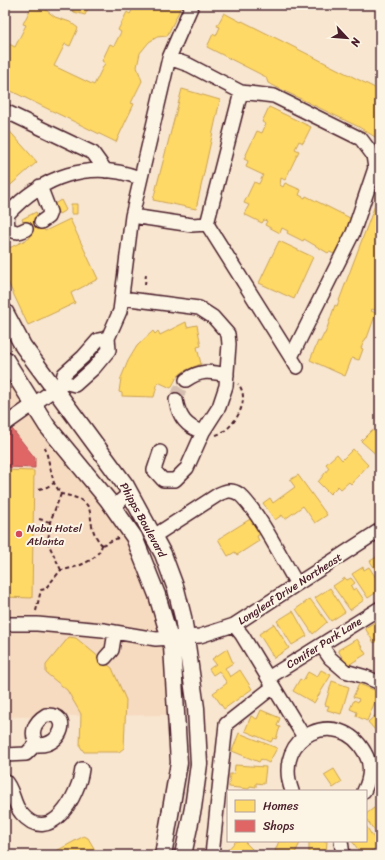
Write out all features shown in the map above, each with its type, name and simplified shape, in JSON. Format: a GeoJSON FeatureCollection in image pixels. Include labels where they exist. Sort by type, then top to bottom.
{"type":"FeatureCollection","features":[{"type":"Feature","properties":{"kind":"main road","name":"Phipps Boulevard"},"geometry":{"type":"LineString","coordinates":[[5,312],[22,346],[59,386],[130,493],[163,554],[176,589],[186,638],[196,708],[199,764],[183,855]]}},
{"type":"Feature","properties":{"kind":"main road","name":"Phipps Boulevard"},"geometry":{"type":"LineString","coordinates":[[5,359],[46,426],[113,506],[134,537],[145,562],[170,639],[177,709],[179,763],[163,855]]}},
{"type":"Feature","properties":{"kind":"street"},"geometry":{"type":"LineString","coordinates":[[7,423],[59,386],[67,383],[74,385],[94,368],[109,350],[108,338],[120,311],[132,216],[140,178],[169,58],[192,5]]}},
{"type":"Feature","properties":{"kind":"street"},"geometry":{"type":"LineString","coordinates":[[169,58],[189,65],[241,92],[276,92],[351,128],[373,155],[374,168],[353,233],[294,362],[207,224],[241,92]]}},
{"type":"Feature","properties":{"kind":"street"},"geometry":{"type":"LineString","coordinates":[[5,111],[93,153],[106,171]]}},
{"type":"Feature","properties":{"kind":"street"},"geometry":{"type":"LineString","coordinates":[[26,229],[19,232],[13,232],[8,228],[7,215],[40,186],[60,177],[85,170],[122,171],[140,178]]}},
{"type":"Feature","properties":{"kind":"street"},"geometry":{"type":"LineString","coordinates":[[40,186],[50,212],[48,217],[41,222]]}},
{"type":"Feature","properties":{"kind":"street"},"geometry":{"type":"LineString","coordinates":[[132,216],[192,225],[207,224]]}},
{"type":"Feature","properties":{"kind":"street"},"geometry":{"type":"LineString","coordinates":[[122,298],[199,308],[213,317],[228,334],[229,344],[226,386],[219,407],[203,432],[187,468],[175,480],[163,480],[156,474],[154,470],[160,452]]}},
{"type":"Feature","properties":{"kind":"street"},"geometry":{"type":"LineString","coordinates":[[186,380],[194,374],[204,371],[227,375]]}},
{"type":"Feature","properties":{"kind":"street"},"geometry":{"type":"LineString","coordinates":[[176,400],[182,419],[190,427],[203,432]]}},
{"type":"Feature","properties":{"kind":"street"},"geometry":{"type":"LineString","coordinates":[[154,536],[219,494],[228,490],[234,491],[239,494],[255,514],[297,584]]}},
{"type":"Feature","properties":{"kind":"street"},"geometry":{"type":"LineString","coordinates":[[113,506],[130,493]]}},
{"type":"Feature","properties":{"kind":"street","name":"Longleaf Drive Northeast"},"geometry":{"type":"LineString","coordinates":[[5,624],[37,624],[115,632],[149,638],[170,639],[200,636],[234,625],[380,530]]}},
{"type":"Feature","properties":{"kind":"street","name":"Conifer Park Lane"},"geometry":{"type":"LineString","coordinates":[[212,855],[226,724],[270,683],[321,645],[380,608]]}},
{"type":"Feature","properties":{"kind":"street"},"geometry":{"type":"LineString","coordinates":[[234,625],[242,635],[304,737]]}},
{"type":"Feature","properties":{"kind":"street"},"geometry":{"type":"LineString","coordinates":[[105,658],[112,650],[115,632]]}},
{"type":"Feature","properties":{"kind":"street"},"geometry":{"type":"LineString","coordinates":[[321,645],[330,658],[345,671],[380,683]]}},
{"type":"Feature","properties":{"kind":"street"},"geometry":{"type":"LineString","coordinates":[[292,790],[287,778],[287,766],[291,752],[304,737],[312,732],[326,729],[336,730],[350,735],[361,744],[368,757],[370,770],[368,784],[365,790]]}},
{"type":"Feature","properties":{"kind":"street"},"geometry":{"type":"LineString","coordinates":[[5,755],[26,754],[37,743]]}},
{"type":"Feature","properties":{"kind":"street"},"geometry":{"type":"LineString","coordinates":[[5,781],[21,813],[33,823],[43,825],[49,824],[56,819],[65,809],[80,783],[82,769]]}},
{"type":"Feature","properties":{"kind":"street"},"geometry":{"type":"LineString","coordinates":[[341,842],[343,855]]}},
{"type":"Feature","properties":{"kind":"path"},"geometry":{"type":"LineString","coordinates":[[146,274],[146,285]]}},
{"type":"Feature","properties":{"kind":"path"},"geometry":{"type":"LineString","coordinates":[[44,443],[54,483],[61,494],[78,497],[85,500],[89,509],[93,531],[102,545]]}},
{"type":"Feature","properties":{"kind":"path"},"geometry":{"type":"LineString","coordinates":[[39,489],[47,488],[54,483]]}},
{"type":"Feature","properties":{"kind":"path"},"geometry":{"type":"LineString","coordinates":[[61,494],[50,522],[48,543],[61,570]]}},
{"type":"Feature","properties":{"kind":"path"},"geometry":{"type":"LineString","coordinates":[[39,519],[50,522]]}},
{"type":"Feature","properties":{"kind":"path"},"geometry":{"type":"LineString","coordinates":[[36,611],[41,590],[45,589],[61,570],[89,561],[96,556],[102,545],[118,538]]}},
{"type":"Feature","properties":{"kind":"shaded area"},"geometry":{"type":"Polygon","coordinates":[[[5,380],[21,380],[49,421],[128,505],[156,571],[166,643],[173,715],[5,717],[5,380]]]}},
{"type":"Feature","properties":{"kind":"building: Homes"},"geometry":{"type":"Polygon","coordinates":[[[67,5],[90,5],[85,15],[74,12],[67,5]]]}},
{"type":"Feature","properties":{"kind":"building: Homes"},"geometry":{"type":"Polygon","coordinates":[[[135,5],[182,5],[167,36],[157,37],[149,42],[140,53],[137,67],[142,81],[131,103],[134,104],[116,142],[5,88],[5,42],[15,47],[26,25],[23,24],[32,6],[42,7],[55,17],[70,22],[78,28],[70,46],[65,44],[54,66],[94,85],[105,63],[102,61],[110,44],[114,46],[121,32],[118,30],[127,12],[130,14],[135,5]]]}},
{"type":"Feature","properties":{"kind":"building: Homes"},"geometry":{"type":"Polygon","coordinates":[[[224,13],[379,90],[380,140],[359,127],[268,83],[266,77],[207,47],[213,34],[216,36],[220,27],[217,26],[224,13]]]}},
{"type":"Feature","properties":{"kind":"building: Homes"},"geometry":{"type":"Polygon","coordinates":[[[182,89],[220,100],[196,209],[153,200],[182,89]]]}},
{"type":"Feature","properties":{"kind":"building: Homes"},"geometry":{"type":"Polygon","coordinates":[[[269,107],[311,127],[303,143],[299,141],[295,149],[299,151],[285,180],[281,178],[280,185],[283,187],[285,183],[301,190],[299,195],[305,198],[306,196],[352,219],[335,254],[328,253],[304,239],[303,241],[287,233],[288,231],[282,228],[280,233],[265,225],[267,221],[264,220],[262,223],[244,214],[249,205],[244,203],[254,182],[259,184],[263,175],[246,167],[248,161],[244,159],[257,131],[262,133],[266,124],[262,122],[269,107]]]}},
{"type":"Feature","properties":{"kind":"building: Homes"},"geometry":{"type":"Polygon","coordinates":[[[5,126],[37,162],[5,190],[5,126]]]}},
{"type":"Feature","properties":{"kind":"building: Homes"},"geometry":{"type":"Polygon","coordinates":[[[380,187],[380,312],[372,309],[371,311],[376,313],[367,338],[361,348],[363,349],[359,360],[352,358],[345,376],[310,360],[318,341],[320,342],[325,334],[335,305],[337,306],[377,200],[375,198],[380,187]]]}},
{"type":"Feature","properties":{"kind":"building: Homes"},"geometry":{"type":"Polygon","coordinates":[[[61,200],[66,210],[59,214],[54,204],[61,200]]]}},
{"type":"Feature","properties":{"kind":"building: Homes"},"geometry":{"type":"Polygon","coordinates":[[[71,204],[77,204],[77,214],[71,214],[71,204]]]}},
{"type":"Feature","properties":{"kind":"building: Homes"},"geometry":{"type":"Polygon","coordinates":[[[36,212],[45,231],[70,219],[98,279],[71,293],[75,303],[28,325],[5,276],[5,250],[30,238],[22,219],[36,212]]]}},
{"type":"Feature","properties":{"kind":"building: Homes"},"geometry":{"type":"Polygon","coordinates":[[[279,241],[313,257],[294,299],[259,283],[279,241]]]}},
{"type":"Feature","properties":{"kind":"building: Homes"},"geometry":{"type":"Polygon","coordinates":[[[186,322],[187,327],[197,325],[201,346],[197,347],[201,364],[184,371],[177,377],[171,388],[158,382],[154,397],[122,396],[122,393],[119,392],[121,378],[128,361],[137,346],[153,331],[155,334],[158,331],[160,335],[186,322]]]}},
{"type":"Feature","properties":{"kind":"building: Homes"},"geometry":{"type":"Polygon","coordinates":[[[380,429],[380,458],[361,441],[372,430],[376,433],[380,429]]]}},
{"type":"Feature","properties":{"kind":"building: Homes"},"geometry":{"type":"Polygon","coordinates":[[[353,449],[368,465],[351,484],[349,482],[341,489],[338,486],[330,494],[318,482],[329,468],[326,464],[337,454],[342,460],[353,449]]]}},
{"type":"Feature","properties":{"kind":"building: Homes","name":"Nobu Hotel Atlanta"},"geometry":{"type":"Polygon","coordinates":[[[5,470],[34,471],[32,598],[5,597],[5,470]]]}},
{"type":"Feature","properties":{"kind":"building: Homes"},"geometry":{"type":"Polygon","coordinates":[[[298,475],[327,515],[315,523],[303,506],[285,519],[282,515],[275,520],[263,503],[270,498],[273,503],[295,487],[290,480],[298,475]]]}},
{"type":"Feature","properties":{"kind":"building: Homes"},"geometry":{"type":"Polygon","coordinates":[[[255,516],[264,532],[257,536],[259,541],[237,555],[235,552],[228,556],[218,539],[255,516]]]}},
{"type":"Feature","properties":{"kind":"building: Homes"},"geometry":{"type":"Polygon","coordinates":[[[380,555],[380,577],[370,561],[380,555]]]}},
{"type":"Feature","properties":{"kind":"building: Homes"},"geometry":{"type":"Polygon","coordinates":[[[363,567],[364,570],[369,567],[380,584],[380,590],[368,598],[352,574],[363,567]]]}},
{"type":"Feature","properties":{"kind":"building: Homes"},"geometry":{"type":"Polygon","coordinates":[[[345,578],[347,580],[351,578],[355,583],[351,586],[353,590],[356,588],[364,600],[350,610],[333,586],[345,578]]]}},
{"type":"Feature","properties":{"kind":"building: Homes"},"geometry":{"type":"Polygon","coordinates":[[[330,588],[345,612],[331,621],[315,598],[330,588]]]}},
{"type":"Feature","properties":{"kind":"building: Homes"},"geometry":{"type":"Polygon","coordinates":[[[310,599],[327,622],[313,634],[296,609],[310,599]]]}},
{"type":"Feature","properties":{"kind":"building: Homes"},"geometry":{"type":"Polygon","coordinates":[[[293,611],[307,636],[292,645],[277,621],[293,611]]]}},
{"type":"Feature","properties":{"kind":"building: Homes"},"geometry":{"type":"Polygon","coordinates":[[[380,619],[380,640],[374,643],[365,628],[380,619]]]}},
{"type":"Feature","properties":{"kind":"building: Homes"},"geometry":{"type":"Polygon","coordinates":[[[274,624],[289,648],[274,658],[259,634],[274,624]]]}},
{"type":"Feature","properties":{"kind":"building: Homes"},"geometry":{"type":"Polygon","coordinates":[[[69,637],[76,638],[112,668],[126,700],[124,748],[119,752],[84,752],[80,746],[81,714],[67,690],[46,673],[46,665],[69,637]]]}},
{"type":"Feature","properties":{"kind":"building: Homes"},"geometry":{"type":"Polygon","coordinates":[[[357,639],[366,654],[347,666],[338,650],[357,639]]]}},
{"type":"Feature","properties":{"kind":"building: Homes"},"geometry":{"type":"Polygon","coordinates":[[[227,649],[233,663],[225,668],[230,677],[240,670],[252,689],[224,709],[213,693],[227,683],[219,671],[213,675],[209,669],[216,664],[212,659],[227,649]]]}},
{"type":"Feature","properties":{"kind":"building: Homes"},"geometry":{"type":"Polygon","coordinates":[[[321,670],[331,675],[314,703],[293,691],[300,679],[303,681],[308,672],[317,677],[321,670]]]}},
{"type":"Feature","properties":{"kind":"building: Homes"},"geometry":{"type":"Polygon","coordinates":[[[332,681],[349,687],[341,714],[327,710],[329,706],[325,705],[332,681]]]}},
{"type":"Feature","properties":{"kind":"building: Homes"},"geometry":{"type":"Polygon","coordinates":[[[359,684],[379,692],[367,721],[356,716],[357,712],[350,709],[354,700],[358,702],[359,699],[353,697],[359,684]]]}},
{"type":"Feature","properties":{"kind":"building: Homes"},"geometry":{"type":"Polygon","coordinates":[[[261,710],[280,718],[277,726],[280,727],[276,739],[273,738],[271,742],[245,731],[251,716],[257,719],[261,710]]]}},
{"type":"Feature","properties":{"kind":"building: Homes"},"geometry":{"type":"Polygon","coordinates":[[[380,711],[380,731],[377,728],[375,730],[368,722],[380,711]]]}},
{"type":"Feature","properties":{"kind":"building: Homes"},"geometry":{"type":"Polygon","coordinates":[[[239,733],[277,748],[269,763],[261,759],[259,762],[232,751],[239,733]]]}},
{"type":"Feature","properties":{"kind":"building: Homes"},"geometry":{"type":"Polygon","coordinates":[[[235,765],[266,767],[264,784],[256,783],[256,787],[250,786],[249,789],[229,787],[230,774],[234,774],[235,765]]]}},
{"type":"Feature","properties":{"kind":"building: Homes"},"geometry":{"type":"Polygon","coordinates":[[[334,769],[342,782],[333,788],[324,775],[334,769]]]}},
{"type":"Feature","properties":{"kind":"building: Homes"},"geometry":{"type":"Polygon","coordinates":[[[378,805],[380,807],[380,838],[367,820],[367,813],[378,805]]]}},
{"type":"Feature","properties":{"kind":"building: Homes"},"geometry":{"type":"Polygon","coordinates":[[[367,828],[379,846],[365,855],[362,855],[353,842],[367,842],[367,828]]]}},
{"type":"Feature","properties":{"kind":"building: Homes"},"geometry":{"type":"Polygon","coordinates":[[[84,836],[88,838],[98,855],[49,855],[84,836]]]}},
{"type":"Feature","properties":{"kind":"building: Homes"},"geometry":{"type":"Polygon","coordinates":[[[235,842],[245,842],[253,850],[248,855],[223,855],[235,842]]]}},
{"type":"Feature","properties":{"kind":"building: Homes"},"geometry":{"type":"Polygon","coordinates":[[[279,842],[300,842],[294,855],[284,855],[275,851],[279,842]]]}},
{"type":"Feature","properties":{"kind":"building: Homes"},"geometry":{"type":"Polygon","coordinates":[[[309,842],[327,842],[326,855],[309,855],[309,842]]]}},
{"type":"Feature","properties":{"kind":"building: Shops"},"geometry":{"type":"Polygon","coordinates":[[[5,420],[35,458],[35,468],[5,467],[5,420]]]}},
{"type":"Feature","properties":{"kind":"tunnel"},"geometry":{"type":"LineString","coordinates":[[176,400],[180,389],[186,380]]}},
{"type":"Feature","properties":{"kind":"place","name":"Nobu Hotel Atlanta"},"geometry":{"type":"Point","coordinates":[19,534]}}]}
